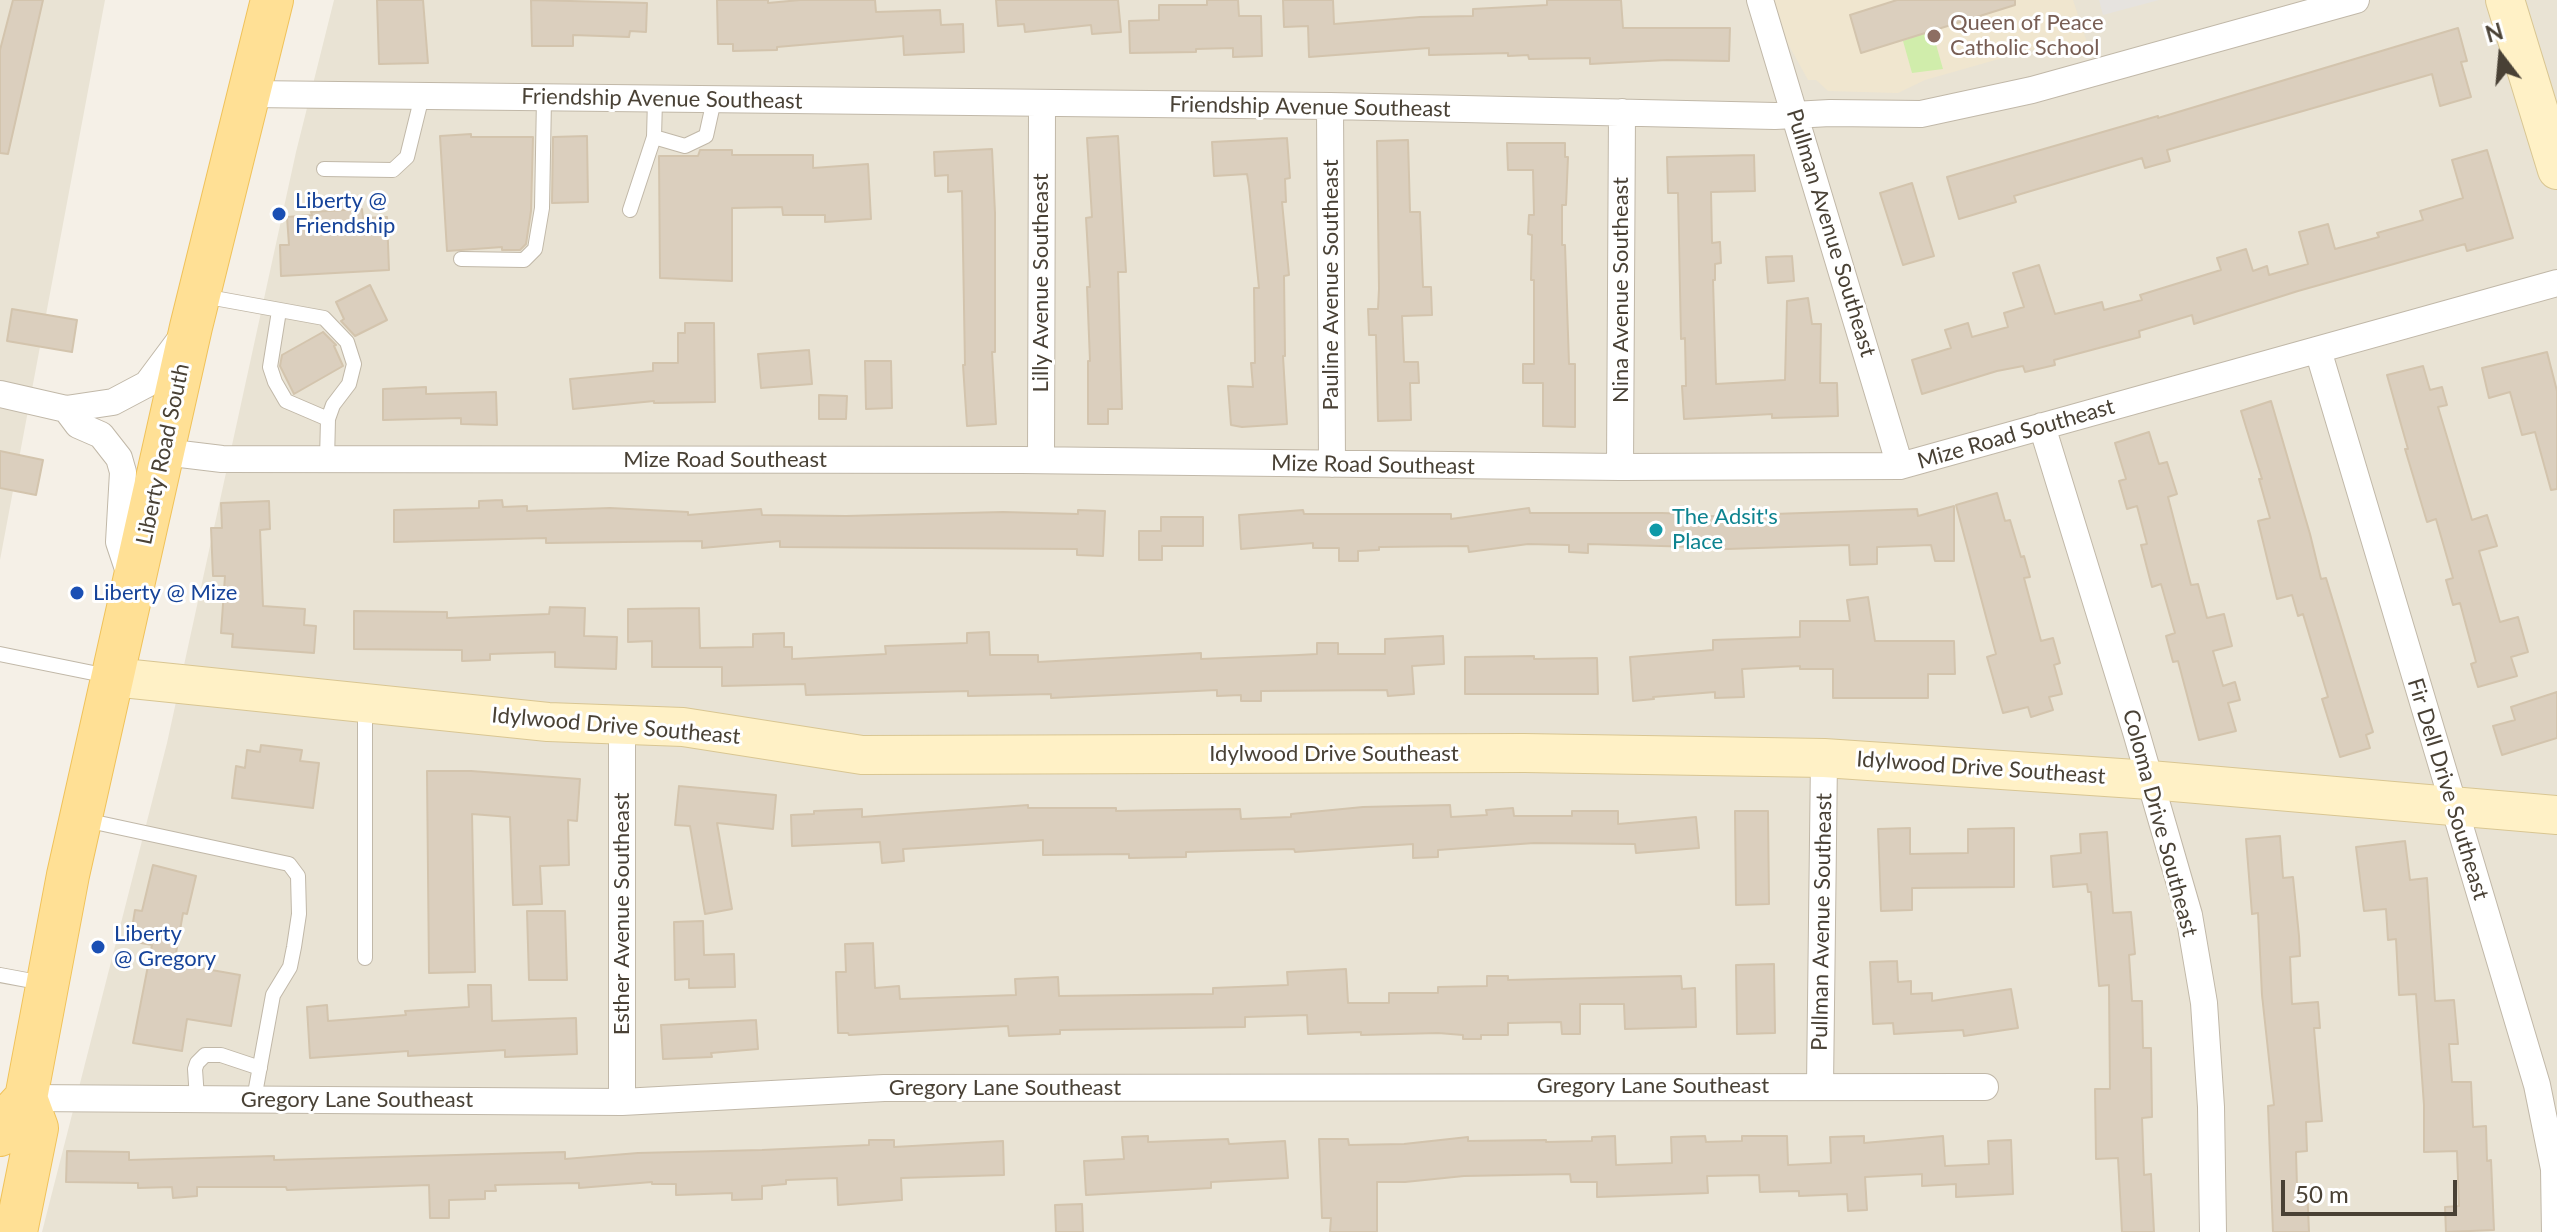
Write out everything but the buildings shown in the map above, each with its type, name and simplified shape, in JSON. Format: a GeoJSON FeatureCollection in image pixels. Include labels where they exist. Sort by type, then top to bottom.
{"type":"FeatureCollection","features":[{"type":"Feature","properties":{"kind":"main road","name":"Liberty Road South"},"geometry":{"type":"LineString","coordinates":[[16,1232],[37,1128],[26,1098],[80,819],[195,311],[272,0]]}},
{"type":"Feature","properties":{"kind":"main road","name":"Liberty Road South"},"geometry":{"type":"LineString","coordinates":[[0,1135],[2,1124],[26,1098]]}},
{"type":"Feature","properties":{"kind":"street","name":"Pullman Avenue Southeast"},"geometry":{"type":"LineString","coordinates":[[1760,0],[1900,466]]}},
{"type":"Feature","properties":{"kind":"street","name":"Friendship Avenue Southeast"},"geometry":{"type":"LineString","coordinates":[[249,94],[1330,106],[1796,116],[1830,113],[1921,114],[2032,90],[2356,0]]}},
{"type":"Feature","properties":{"kind":"street"},"geometry":{"type":"LineString","coordinates":[[2505,0],[2547,102],[2557,170]]}},
{"type":"Feature","properties":{"kind":"street","name":"Lilly Avenue Southeast"},"geometry":{"type":"LineString","coordinates":[[1041,460],[1042,105]]}},
{"type":"Feature","properties":{"kind":"street","name":"Pauline Avenue Southeast"},"geometry":{"type":"LineString","coordinates":[[1330,106],[1332,464]]}},
{"type":"Feature","properties":{"kind":"street","name":"Nina Avenue Southeast"},"geometry":{"type":"LineString","coordinates":[[1620,467],[1622,112]]}},
{"type":"Feature","properties":{"kind":"street","name":"Mize Road Southeast"},"geometry":{"type":"LineString","coordinates":[[164,452],[222,459],[327,460],[1041,460],[1620,467],[1900,466],[2557,283]]}},
{"type":"Feature","properties":{"kind":"street"},"geometry":{"type":"LineString","coordinates":[[0,394],[66,409],[113,402],[147,384],[195,311]]}},
{"type":"Feature","properties":{"kind":"street","name":"Fir Dell Drive Southeast"},"geometry":{"type":"LineString","coordinates":[[2318,350],[2537,1085],[2554,1169],[2555,1232]]}},
{"type":"Feature","properties":{"kind":"street"},"geometry":{"type":"LineString","coordinates":[[66,409],[78,425],[101,435],[119,458],[123,472],[119,542],[133,586]]}},
{"type":"Feature","properties":{"kind":"street","name":"Coloma Drive Southeast"},"geometry":{"type":"LineString","coordinates":[[2042,426],[2189,915],[2204,1003],[2211,1107],[2213,1232]]}},
{"type":"Feature","properties":{"kind":"street","name":"Idylwood Drive Southeast"},"geometry":{"type":"LineString","coordinates":[[113,677],[622,727],[683,727],[862,755],[1524,753],[1824,758],[2150,780],[2557,815]]}},
{"type":"Feature","properties":{"kind":"street","name":"Esther Avenue Southeast"},"geometry":{"type":"LineString","coordinates":[[622,727],[622,1102]]}},
{"type":"Feature","properties":{"kind":"street","name":"Pullman Avenue Southeast"},"geometry":{"type":"LineString","coordinates":[[1820,1086],[1824,758]]}},
{"type":"Feature","properties":{"kind":"street","name":"Gregory Lane Southeast"},"geometry":{"type":"LineString","coordinates":[[26,1098],[622,1102],[884,1088],[1985,1087]]}},
{"type":"Feature","properties":{"kind":"lane"},"geometry":{"type":"LineString","coordinates":[[324,169],[393,170],[407,157],[422,96]]}},
{"type":"Feature","properties":{"kind":"lane"},"geometry":{"type":"LineString","coordinates":[[461,259],[524,260],[535,249],[542,208],[544,98]]}},
{"type":"Feature","properties":{"kind":"lane"},"geometry":{"type":"LineString","coordinates":[[630,210],[654,137],[655,100]]}},
{"type":"Feature","properties":{"kind":"lane"},"geometry":{"type":"LineString","coordinates":[[654,137],[685,146],[706,136],[714,100]]}},
{"type":"Feature","properties":{"kind":"lane"},"geometry":{"type":"LineString","coordinates":[[195,311],[279,311],[324,318],[347,342],[354,364],[349,384],[333,405],[328,419],[327,460]]}},
{"type":"Feature","properties":{"kind":"lane"},"geometry":{"type":"LineString","coordinates":[[279,311],[270,367],[275,382],[286,401],[328,419]]}},
{"type":"Feature","properties":{"kind":"lane"},"geometry":{"type":"LineString","coordinates":[[0,654],[113,677]]}},
{"type":"Feature","properties":{"kind":"lane"},"geometry":{"type":"LineString","coordinates":[[365,703],[365,958]]}},
{"type":"Feature","properties":{"kind":"lane"},"geometry":{"type":"LineString","coordinates":[[80,819],[289,864],[298,876],[299,914],[294,947],[290,967],[273,995],[254,1099]]}},
{"type":"Feature","properties":{"kind":"lane"},"geometry":{"type":"LineString","coordinates":[[0,975],[47,984]]}},
{"type":"Feature","properties":{"kind":"lane"},"geometry":{"type":"LineString","coordinates":[[197,1099],[195,1069],[205,1055],[221,1055],[260,1068]]}},
{"type":"Feature","properties":{"kind":"shaded area"},"geometry":{"type":"Polygon","coordinates":[[[0,0],[105,0],[0,560],[0,0]]]}},
{"type":"Feature","properties":{"kind":"shaded area"},"geometry":{"type":"Polygon","coordinates":[[[334,0],[2557,0],[2557,1232],[42,1232],[167,743],[296,152],[334,0]]]}},
{"type":"Feature","properties":{"kind":"shaded area","name":"Queen of Peace Catholic School"},"geometry":{"type":"Polygon","coordinates":[[[1770,0],[2073,0],[2089,49],[2079,52],[2034,49],[1925,80],[1898,93],[1828,91],[1816,80],[1808,80],[1777,24],[1770,0]]]}},
{"type":"Feature","properties":{"kind":"shaded area"},"geometry":{"type":"Polygon","coordinates":[[[2099,0],[2159,0],[2103,15],[2099,0]]]}},
{"type":"Feature","properties":{"kind":"green space"},"geometry":{"type":"Polygon","coordinates":[[[1932,30],[1943,69],[1912,73],[1903,41],[1932,30]]]}},
{"type":"Feature","properties":{"kind":"place","name":"Queen of Peace Catholic School"},"geometry":{"type":"Point","coordinates":[1934,36]}},
{"type":"Feature","properties":{"kind":"place","name":"Liberty @ Friendship"},"geometry":{"type":"Point","coordinates":[279,214]}},
{"type":"Feature","properties":{"kind":"place","name":"The Adsit's Place"},"geometry":{"type":"Point","coordinates":[1656,530]}},
{"type":"Feature","properties":{"kind":"place","name":"Liberty @ Mize"},"geometry":{"type":"Point","coordinates":[77,593]}},
{"type":"Feature","properties":{"kind":"place","name":"Liberty @ Gregory"},"geometry":{"type":"Point","coordinates":[98,947]}}]}
